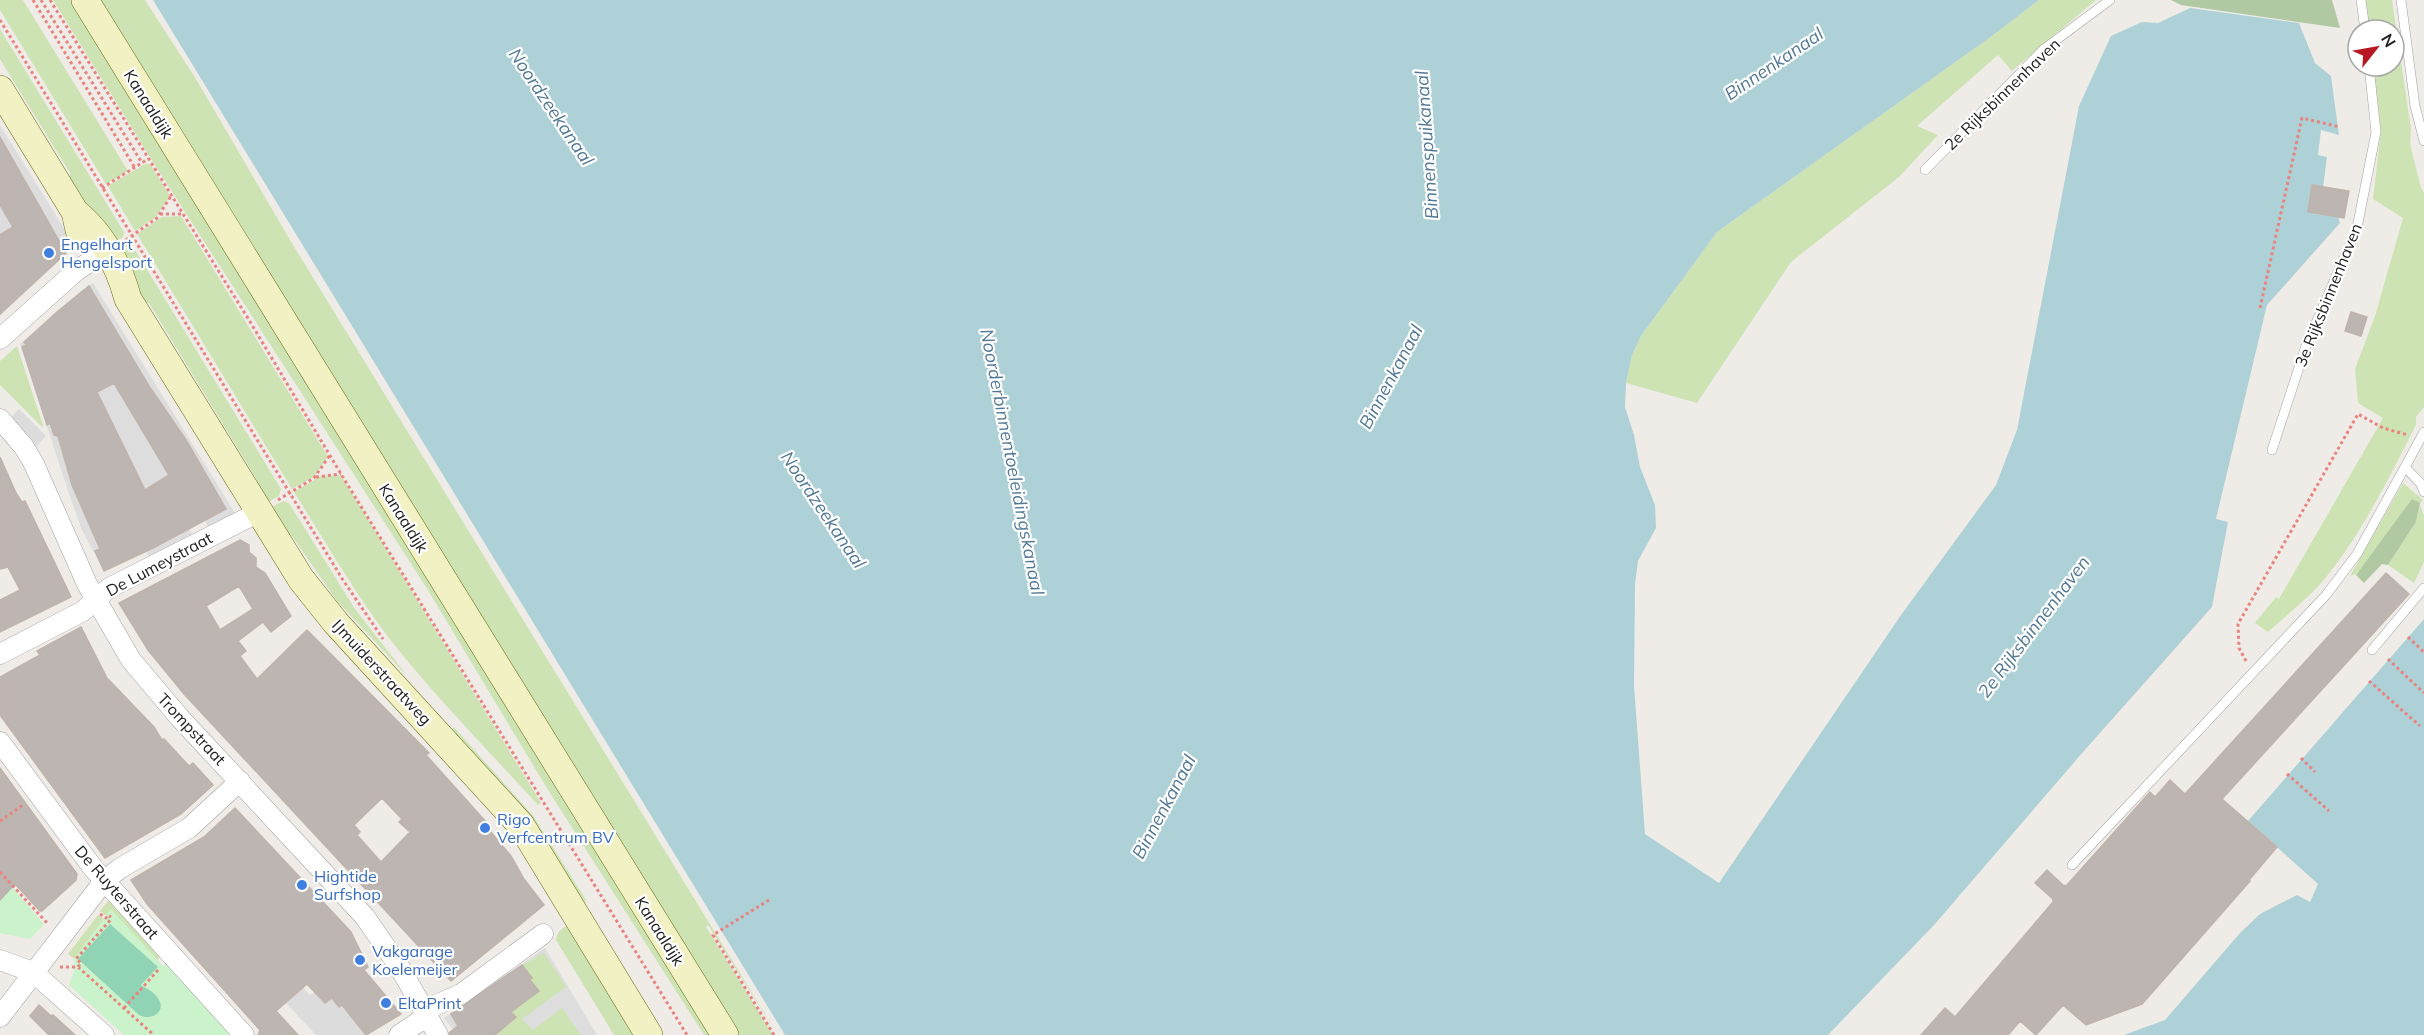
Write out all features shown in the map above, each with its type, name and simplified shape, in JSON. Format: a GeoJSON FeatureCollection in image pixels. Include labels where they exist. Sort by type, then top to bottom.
{"type":"FeatureCollection","features":[{"type":"Feature","properties":{"kind":"street","name":"Kanaaldijk"},"geometry":{"type":"LineString","coordinates":[[85,0],[725,1035]]}},
{"type":"Feature","properties":{"kind":"street","name":"IJmuiderstraatweg"},"geometry":{"type":"LineString","coordinates":[[0,90],[75,212],[89,224],[108,251],[122,279],[128,299],[301,579],[324,609],[521,825],[649,1035]]}},
{"type":"Feature","properties":{"kind":"street","name":"IJmuiderstraatweg"},"geometry":{"type":"LineString","coordinates":[[75,212],[79,229],[94,259],[112,285],[128,299]]}},
{"type":"Feature","properties":{"kind":"street"},"geometry":{"type":"LineString","coordinates":[[0,339],[75,271],[94,259]]}},
{"type":"Feature","properties":{"kind":"street","name":"Trompstraat"},"geometry":{"type":"LineString","coordinates":[[0,418],[12,431],[34,464],[95,601],[131,660],[180,718],[364,917],[400,968],[438,1035]]}},
{"type":"Feature","properties":{"kind":"street","name":"De Lumeystraat"},"geometry":{"type":"LineString","coordinates":[[0,654],[82,611],[109,588],[259,512]]}},
{"type":"Feature","properties":{"kind":"street","name":"De Ruyterstraat"},"geometry":{"type":"LineString","coordinates":[[0,742],[104,881],[243,1035]]}},
{"type":"Feature","properties":{"kind":"street"},"geometry":{"type":"LineString","coordinates":[[0,1017],[104,881],[119,869],[189,828],[240,781]]}},
{"type":"Feature","properties":{"kind":"street"},"geometry":{"type":"LineString","coordinates":[[399,1035],[420,1021],[424,1013],[461,994],[543,934]]}},
{"type":"Feature","properties":{"kind":"street"},"geometry":{"type":"LineString","coordinates":[[0,960],[38,965],[104,1035]]}},
{"type":"Feature","properties":{"kind":"lane","name":"2e Rijksbinnenhaven"},"geometry":{"type":"LineString","coordinates":[[1925,170],[2044,49],[2110,0]]}},
{"type":"Feature","properties":{"kind":"lane"},"geometry":{"type":"LineString","coordinates":[[2361,0],[2363,18]]}},
{"type":"Feature","properties":{"kind":"lane"},"geometry":{"type":"LineString","coordinates":[[2401,0],[2415,106],[2424,141]]}},
{"type":"Feature","properties":{"kind":"lane","name":"3e Rijksbinnenhaven"},"geometry":{"type":"LineString","coordinates":[[2272,450],[2306,346],[2357,228],[2376,132],[2370,78]]}},
{"type":"Feature","properties":{"kind":"lane"},"geometry":{"type":"LineString","coordinates":[[2072,865],[2326,595],[2357,554],[2422,436]]}},
{"type":"Feature","properties":{"kind":"lane"},"geometry":{"type":"LineString","coordinates":[[2405,467],[2421,484],[2424,492]]}},
{"type":"Feature","properties":{"kind":"lane"},"geometry":{"type":"LineString","coordinates":[[2372,650],[2424,588]]}},
{"type":"Feature","properties":{"kind":"path"},"geometry":{"type":"LineString","coordinates":[[33,0],[135,168]]}},
{"type":"Feature","properties":{"kind":"path"},"geometry":{"type":"LineString","coordinates":[[41,0],[142,163]]}},
{"type":"Feature","properties":{"kind":"path"},"geometry":{"type":"LineString","coordinates":[[50,0],[687,1035]]}},
{"type":"Feature","properties":{"kind":"path"},"geometry":{"type":"LineString","coordinates":[[0,20],[347,587],[386,643]]}},
{"type":"Feature","properties":{"kind":"path"},"geometry":{"type":"LineString","coordinates":[[2260,308],[2302,118],[2340,127]]}},
{"type":"Feature","properties":{"kind":"path"},"geometry":{"type":"LineString","coordinates":[[102,188],[148,159]]}},
{"type":"Feature","properties":{"kind":"path"},"geometry":{"type":"LineString","coordinates":[[132,236],[160,214],[171,196]]}},
{"type":"Feature","properties":{"kind":"path"},"geometry":{"type":"LineString","coordinates":[[160,214],[182,214]]}},
{"type":"Feature","properties":{"kind":"path"},"geometry":{"type":"LineString","coordinates":[[2253,672],[2239,648],[2238,624],[2358,414],[2383,428],[2422,436]]}},
{"type":"Feature","properties":{"kind":"path"},"geometry":{"type":"LineString","coordinates":[[314,478],[330,455]]}},
{"type":"Feature","properties":{"kind":"path"},"geometry":{"type":"LineString","coordinates":[[289,493],[314,478],[341,474]]}},
{"type":"Feature","properties":{"kind":"path"},"geometry":{"type":"LineString","coordinates":[[2408,637],[2424,652]]}},
{"type":"Feature","properties":{"kind":"path"},"geometry":{"type":"LineString","coordinates":[[2388,659],[2424,693]]}},
{"type":"Feature","properties":{"kind":"path"},"geometry":{"type":"LineString","coordinates":[[2369,681],[2420,726]]}},
{"type":"Feature","properties":{"kind":"path"},"geometry":{"type":"LineString","coordinates":[[2301,758],[2315,772]]}},
{"type":"Feature","properties":{"kind":"path"},"geometry":{"type":"LineString","coordinates":[[2287,774],[2329,811]]}},
{"type":"Feature","properties":{"kind":"path"},"geometry":{"type":"LineString","coordinates":[[0,821],[38,794]]}},
{"type":"Feature","properties":{"kind":"path"},"geometry":{"type":"LineString","coordinates":[[0,872],[60,937]]}},
{"type":"Feature","properties":{"kind":"path"},"geometry":{"type":"LineString","coordinates":[[593,903],[602,898]]}},
{"type":"Feature","properties":{"kind":"path"},"geometry":{"type":"LineString","coordinates":[[770,900],[713,935],[774,1035]]}},
{"type":"Feature","properties":{"kind":"path"},"geometry":{"type":"LineString","coordinates":[[78,967],[81,963],[76,959],[112,918]]}},
{"type":"Feature","properties":{"kind":"path"},"geometry":{"type":"LineString","coordinates":[[124,1008],[162,964],[159,961],[168,952]]}},
{"type":"Feature","properties":{"kind":"path"},"geometry":{"type":"LineString","coordinates":[[38,965],[78,967],[154,1035]]}},
{"type":"Feature","properties":{"kind":"shaded area"},"geometry":{"type":"Polygon","coordinates":[[[0,125],[75,246],[0,316],[0,125]]]}},
{"type":"Feature","properties":{"kind":"shaded area"},"geometry":{"type":"Polygon","coordinates":[[[93,283],[235,513],[208,527],[205,521],[189,529],[192,534],[149,556],[146,551],[104,571],[82,530],[20,344],[93,283]]]}},
{"type":"Feature","properties":{"kind":"shaded area"},"geometry":{"type":"Polygon","coordinates":[[[19,409],[46,436],[37,446],[10,418],[19,409]]]}},
{"type":"Feature","properties":{"kind":"shaded area"},"geometry":{"type":"Polygon","coordinates":[[[545,948],[597,1035],[457,1035],[444,1018],[545,948]]]}},
{"type":"Feature","properties":{"kind":"shaded area"},"geometry":{"type":"Polygon","coordinates":[[[303,988],[310,995],[315,992],[325,1003],[332,998],[339,1006],[348,999],[351,1017],[366,1035],[316,1035],[286,1003],[303,988]]]}},
{"type":"Feature","properties":{"kind":"green space"},"geometry":{"type":"Polygon","coordinates":[[[0,0],[23,0],[128,171],[106,184],[0,10],[0,0]]]}},
{"type":"Feature","properties":{"kind":"green space"},"geometry":{"type":"Polygon","coordinates":[[[53,0],[72,0],[713,1035],[704,1035],[548,790],[426,587],[153,162],[53,0]]]}},
{"type":"Feature","properties":{"kind":"green space"},"geometry":{"type":"Polygon","coordinates":[[[97,0],[145,0],[196,79],[290,240],[778,1035],[708,925],[706,927],[773,1035],[735,1035],[97,0]]]}},
{"type":"Feature","properties":{"kind":"green space"},"geometry":{"type":"Polygon","coordinates":[[[2039,0],[2096,0],[2012,71],[1998,55],[1917,126],[1938,135],[1899,177],[1791,262],[1697,403],[1626,383],[1632,355],[1641,336],[1717,232],[2039,0]]]}},
{"type":"Feature","properties":{"kind":"green space"},"geometry":{"type":"Polygon","coordinates":[[[2171,0],[2332,0],[2340,28],[2181,5],[2171,0]]]}},
{"type":"Feature","properties":{"kind":"green space"},"geometry":{"type":"Polygon","coordinates":[[[2365,0],[2392,0],[2395,18],[2367,18],[2365,0]]]}},
{"type":"Feature","properties":{"kind":"green space"},"geometry":{"type":"Polygon","coordinates":[[[0,29],[124,232],[123,237],[112,245],[69,178],[70,173],[0,59],[0,29]]]}},
{"type":"Feature","properties":{"kind":"green space"},"geometry":{"type":"Polygon","coordinates":[[[2374,78],[2403,78],[2411,129],[2410,144],[2424,193],[2424,407],[2416,417],[2416,425],[2384,486],[2349,546],[2316,589],[2268,632],[2255,623],[2276,597],[2279,599],[2383,418],[2358,403],[2355,369],[2375,316],[2403,218],[2373,199],[2381,130],[2374,78]]]}},
{"type":"Feature","properties":{"kind":"green space"},"geometry":{"type":"Polygon","coordinates":[[[145,164],[150,164],[170,196],[156,217],[135,231],[108,186],[145,164]]]}},
{"type":"Feature","properties":{"kind":"green space"},"geometry":{"type":"Polygon","coordinates":[[[181,216],[327,455],[314,477],[292,489],[137,234],[162,217],[181,216]]]}},
{"type":"Feature","properties":{"kind":"green space"},"geometry":{"type":"Polygon","coordinates":[[[126,243],[132,245],[281,489],[279,496],[268,502],[257,480],[149,303],[145,302],[115,250],[126,243]]]}},
{"type":"Feature","properties":{"kind":"green space"},"geometry":{"type":"Polygon","coordinates":[[[17,346],[42,427],[0,385],[0,361],[17,346]]]}},
{"type":"Feature","properties":{"kind":"green space"},"geometry":{"type":"Polygon","coordinates":[[[338,475],[342,477],[541,803],[538,805],[443,702],[389,638],[352,585],[294,492],[321,476],[338,475]]]}},
{"type":"Feature","properties":{"kind":"green space"},"geometry":{"type":"Polygon","coordinates":[[[2403,483],[2423,500],[2356,574],[2350,576],[2403,483]]]}},
{"type":"Feature","properties":{"kind":"green space"},"geometry":{"type":"Polygon","coordinates":[[[2412,499],[2420,503],[2416,522],[2388,565],[2382,564],[2364,583],[2356,575],[2412,499]]]}},
{"type":"Feature","properties":{"kind":"green space"},"geometry":{"type":"Polygon","coordinates":[[[284,501],[289,503],[355,609],[409,678],[337,601],[292,536],[287,535],[271,507],[284,501]]]}},
{"type":"Feature","properties":{"kind":"green space"},"geometry":{"type":"Polygon","coordinates":[[[2420,504],[2424,516],[2424,562],[2414,583],[2388,565],[2416,522],[2420,504]]]}},
{"type":"Feature","properties":{"kind":"green space"},"geometry":{"type":"Polygon","coordinates":[[[453,726],[534,817],[586,900],[584,906],[470,749],[453,731],[453,726]]]}},
{"type":"Feature","properties":{"kind":"green space"},"geometry":{"type":"Polygon","coordinates":[[[12,887],[44,924],[30,939],[0,933],[0,900],[12,887]]]}},
{"type":"Feature","properties":{"kind":"green space"},"geometry":{"type":"Polygon","coordinates":[[[109,900],[161,956],[157,960],[111,910],[106,916],[100,911],[109,900]]]}},
{"type":"Feature","properties":{"kind":"green space"},"geometry":{"type":"Polygon","coordinates":[[[111,909],[163,966],[166,963],[231,1035],[124,1035],[69,985],[74,971],[74,959],[111,909]]]}},
{"type":"Feature","properties":{"kind":"green space"},"geometry":{"type":"Polygon","coordinates":[[[98,915],[104,919],[74,959],[68,954],[98,915]]]}},
{"type":"Feature","properties":{"kind":"green space"},"geometry":{"type":"Polygon","coordinates":[[[110,924],[158,967],[141,985],[154,993],[160,1002],[160,1010],[154,1016],[139,1015],[78,959],[110,924]]]}},
{"type":"Feature","properties":{"kind":"green space"},"geometry":{"type":"Polygon","coordinates":[[[571,924],[641,1035],[614,1035],[556,940],[561,930],[571,924]]]}},
{"type":"Feature","properties":{"kind":"green space"},"geometry":{"type":"Polygon","coordinates":[[[544,953],[566,987],[522,1019],[533,1030],[562,1008],[581,1035],[495,1035],[516,1017],[512,1012],[482,1035],[480,1024],[538,990],[532,982],[528,981],[532,978],[522,965],[544,953]]]}},
{"type":"Feature","properties":{"kind":"water"},"geometry":{"type":"Polygon","coordinates":[[[153,0],[2039,0],[1717,232],[1641,336],[1632,355],[1626,383],[1625,407],[1634,435],[1640,467],[1655,505],[1656,528],[1638,561],[1635,584],[1634,686],[1645,834],[1719,883],[1901,615],[1996,485],[2017,430],[2079,106],[2111,36],[2142,22],[2158,23],[2190,8],[2299,23],[2315,63],[2331,76],[2339,135],[2321,130],[2318,155],[2327,157],[2323,188],[2314,189],[2314,214],[2338,216],[2340,223],[2267,305],[2216,519],[2228,522],[2212,607],[1934,925],[1828,1035],[785,1035],[153,0]]]}},
{"type":"Feature","properties":{"kind":"water"},"geometry":{"type":"Polygon","coordinates":[[[2424,619],[2424,1035],[2124,1035],[2165,1020],[2240,933],[2260,914],[2297,895],[2310,902],[2318,884],[2248,821],[2424,619]]]}},
{"type":"Feature","properties":{"kind":"building"},"geometry":{"type":"Polygon","coordinates":[[[0,137],[66,253],[0,314],[0,235],[13,227],[0,205],[0,137]]]}},
{"type":"Feature","properties":{"kind":"building"},"geometry":{"type":"Polygon","coordinates":[[[2312,185],[2349,191],[2344,218],[2308,212],[2312,185]]]}},
{"type":"Feature","properties":{"kind":"building"},"geometry":{"type":"Polygon","coordinates":[[[89,286],[149,386],[186,440],[226,509],[104,571],[95,551],[100,549],[72,485],[58,436],[54,435],[50,423],[47,425],[22,347],[26,345],[24,342],[89,286]],[[114,383],[97,392],[145,490],[169,475],[114,383]]]}},
{"type":"Feature","properties":{"kind":"building"},"geometry":{"type":"Polygon","coordinates":[[[2351,312],[2367,317],[2361,336],[2345,331],[2351,312]]]}},
{"type":"Feature","properties":{"kind":"building"},"geometry":{"type":"Polygon","coordinates":[[[0,457],[16,493],[22,502],[25,501],[71,597],[0,632],[0,600],[20,590],[8,567],[0,569],[0,457]]]}},
{"type":"Feature","properties":{"kind":"building"},"geometry":{"type":"Polygon","coordinates":[[[240,540],[249,545],[249,552],[256,558],[256,567],[265,573],[291,616],[271,632],[263,622],[238,641],[246,651],[240,656],[257,679],[307,630],[429,753],[426,755],[487,823],[485,825],[511,856],[524,879],[544,905],[451,981],[184,694],[148,650],[119,603],[240,540]],[[239,586],[206,606],[220,630],[253,609],[239,586]],[[382,798],[354,825],[360,832],[357,835],[381,862],[410,832],[399,822],[402,819],[382,798]]]}},
{"type":"Feature","properties":{"kind":"building"},"geometry":{"type":"Polygon","coordinates":[[[2386,573],[2409,594],[2222,799],[2277,847],[2142,1004],[2086,1025],[2063,1005],[2036,1035],[2020,1021],[2008,1035],[1921,1035],[1945,1008],[1955,1017],[2053,902],[2053,899],[2035,883],[2047,870],[2064,886],[2067,885],[2150,792],[2155,797],[2170,780],[2185,794],[2386,573]]]}},
{"type":"Feature","properties":{"kind":"building"},"geometry":{"type":"Polygon","coordinates":[[[81,627],[107,678],[154,727],[162,740],[164,739],[189,766],[193,763],[213,785],[181,814],[105,858],[0,715],[0,677],[40,655],[37,651],[81,627]]]}},
{"type":"Feature","properties":{"kind":"building"},"geometry":{"type":"Polygon","coordinates":[[[0,768],[77,874],[76,880],[42,911],[15,884],[0,900],[0,768]]]}},
{"type":"Feature","properties":{"kind":"building"},"geometry":{"type":"Polygon","coordinates":[[[235,808],[351,932],[368,967],[364,970],[401,1014],[366,1035],[342,1005],[339,1007],[332,998],[325,1003],[307,984],[276,1011],[298,1035],[258,1035],[260,1030],[147,904],[131,880],[204,837],[235,808]]]}},
{"type":"Feature","properties":{"kind":"building"},"geometry":{"type":"Polygon","coordinates":[[[522,965],[539,991],[511,1012],[516,1017],[495,1035],[450,1035],[449,1033],[458,1026],[451,1014],[522,965]]]}},
{"type":"Feature","properties":{"kind":"building"},"geometry":{"type":"Polygon","coordinates":[[[39,1005],[75,1035],[49,1035],[30,1016],[39,1005]]]}},
{"type":"Feature","properties":{"kind":"place","name":"Engelhart Hengelsport"},"geometry":{"type":"Point","coordinates":[49,253]}},
{"type":"Feature","properties":{"kind":"place","name":"Rigo Verfcentrum BV"},"geometry":{"type":"Point","coordinates":[485,828]}},
{"type":"Feature","properties":{"kind":"place","name":"Hightide Surfshop"},"geometry":{"type":"Point","coordinates":[302,885]}},
{"type":"Feature","properties":{"kind":"place","name":"Vakgarage Koelemeijer"},"geometry":{"type":"Point","coordinates":[360,960]}},
{"type":"Feature","properties":{"kind":"place","name":"EltaPrint"},"geometry":{"type":"Point","coordinates":[386,1003]}},
{"type":"Feature","properties":{"kind":"water label","name":"Binnenkanaal"},"geometry":{"type":"Point","coordinates":[1774,64]}},
{"type":"Feature","properties":{"kind":"water label","name":"Noordzeekanaal"},"geometry":{"type":"Point","coordinates":[551,107]}},
{"type":"Feature","properties":{"kind":"water label","name":"Binnenspuikanaal"},"geometry":{"type":"Point","coordinates":[1427,145]}},
{"type":"Feature","properties":{"kind":"water label","name":"Binnenkanaal"},"geometry":{"type":"Point","coordinates":[1391,377]}},
{"type":"Feature","properties":{"kind":"water label","name":"Noorderbinnentoeleidingskanaal"},"geometry":{"type":"Point","coordinates":[1012,462]}},
{"type":"Feature","properties":{"kind":"water label","name":"Noordzeekanaal"},"geometry":{"type":"Point","coordinates":[823,510]}},
{"type":"Feature","properties":{"kind":"water label","name":"Binnenkanaal"},"geometry":{"type":"Point","coordinates":[1164,807]}}]}
